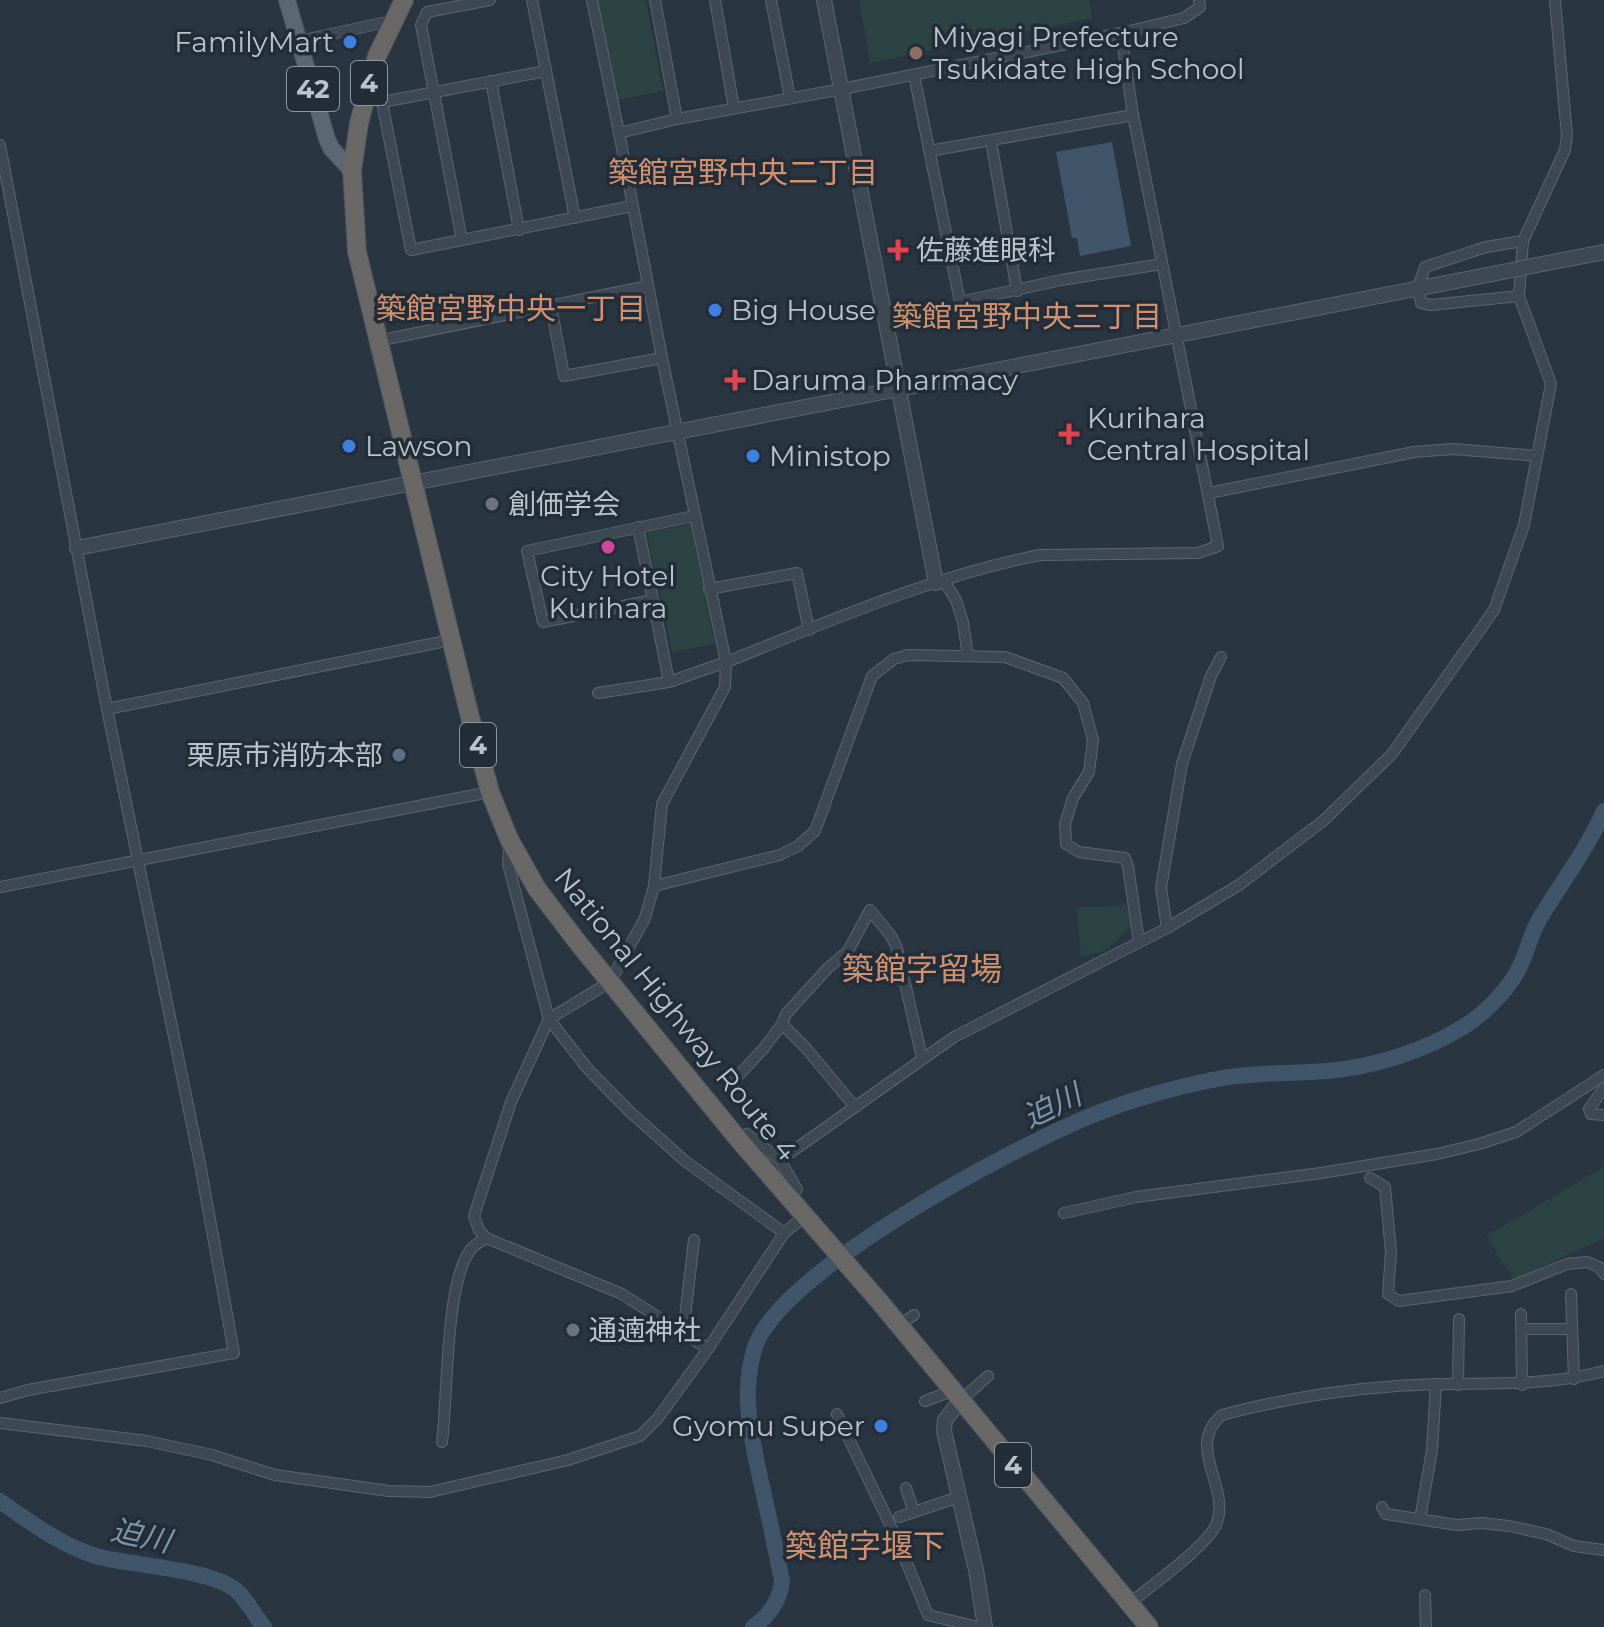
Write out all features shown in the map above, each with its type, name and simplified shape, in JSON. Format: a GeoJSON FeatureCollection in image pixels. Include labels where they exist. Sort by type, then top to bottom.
{"type":"FeatureCollection","features":[{"type":"Feature","properties":{"kind":"highway","name":"National Highway Route 4"},"geometry":{"type":"LineString","coordinates":[[404,0],[391,25],[367,90],[352,171],[357,252],[490,792],[509,839],[537,889],[610,982],[739,1140],[879,1301],[906,1320],[956,1396],[1149,1627]]}},
{"type":"Feature","properties":{"kind":"main road","name":"42"},"geometry":{"type":"LineString","coordinates":[[287,0],[327,139],[352,171]]}},
{"type":"Feature","properties":{"kind":"street"},"geometry":{"type":"LineString","coordinates":[[462,240],[421,25],[427,12],[490,0]]}},
{"type":"Feature","properties":{"kind":"street"},"geometry":{"type":"LineString","coordinates":[[532,0],[575,218]]}},
{"type":"Feature","properties":{"kind":"street"},"geometry":{"type":"LineString","coordinates":[[592,0],[662,358],[726,662],[725,687],[662,804],[654,886],[645,918],[610,982],[549,1019],[511,1102],[474,1216],[486,1238],[622,1294],[708,1349]]}},
{"type":"Feature","properties":{"kind":"street"},"geometry":{"type":"LineString","coordinates":[[655,0],[677,119]]}},
{"type":"Feature","properties":{"kind":"street"},"geometry":{"type":"LineString","coordinates":[[715,0],[734,108]]}},
{"type":"Feature","properties":{"kind":"street"},"geometry":{"type":"LineString","coordinates":[[771,0],[790,98]]}},
{"type":"Feature","properties":{"kind":"street"},"geometry":{"type":"LineString","coordinates":[[824,0],[898,389],[940,582],[956,600],[968,656]]}},
{"type":"Feature","properties":{"kind":"street"},"geometry":{"type":"LineString","coordinates":[[619,133],[1121,33],[1184,18],[1200,7],[1199,0]]}},
{"type":"Feature","properties":{"kind":"street"},"geometry":{"type":"LineString","coordinates":[[780,1160],[954,1037],[1167,928],[1239,885],[1323,821],[1392,754],[1494,610],[1524,525],[1551,384],[1519,296],[1523,241],[1565,150],[1567,136],[1555,0]]}},
{"type":"Feature","properties":{"kind":"street"},"geometry":{"type":"LineString","coordinates":[[299,41],[382,23],[391,25]]}},
{"type":"Feature","properties":{"kind":"street"},"geometry":{"type":"LineString","coordinates":[[598,693],[669,682],[940,582],[1040,555],[1198,553],[1218,546],[1133,115],[1121,33]]}},
{"type":"Feature","properties":{"kind":"street"},"geometry":{"type":"LineString","coordinates":[[546,71],[382,102],[411,250],[632,206]]}},
{"type":"Feature","properties":{"kind":"street"},"geometry":{"type":"LineString","coordinates":[[914,75],[960,302],[1061,280],[1162,264]]}},
{"type":"Feature","properties":{"kind":"street"},"geometry":{"type":"LineString","coordinates":[[491,81],[519,230]]}},
{"type":"Feature","properties":{"kind":"street"},"geometry":{"type":"LineString","coordinates":[[929,151],[1133,115]]}},
{"type":"Feature","properties":{"kind":"street"},"geometry":{"type":"LineString","coordinates":[[991,141],[1017,291]]}},
{"type":"Feature","properties":{"kind":"street"},"geometry":{"type":"LineString","coordinates":[[0,145],[107,709],[200,1164],[234,1353],[28,1390],[0,1398]]}},
{"type":"Feature","properties":{"kind":"street"},"geometry":{"type":"LineString","coordinates":[[1519,296],[1425,305],[1419,299],[1418,288],[1425,267],[1486,247],[1523,241]]}},
{"type":"Feature","properties":{"kind":"street"},"geometry":{"type":"LineString","coordinates":[[77,548],[1604,252]]}},
{"type":"Feature","properties":{"kind":"street"},"geometry":{"type":"LineString","coordinates":[[377,341],[648,286]]}},
{"type":"Feature","properties":{"kind":"street"},"geometry":{"type":"LineString","coordinates":[[551,306],[564,376],[662,358]]}},
{"type":"Feature","properties":{"kind":"street"},"geometry":{"type":"LineString","coordinates":[[1209,493],[1414,452],[1453,449],[1537,456]]}},
{"type":"Feature","properties":{"kind":"street"},"geometry":{"type":"LineString","coordinates":[[653,600],[543,622],[527,551],[694,516]]}},
{"type":"Feature","properties":{"kind":"street"},"geometry":{"type":"LineString","coordinates":[[638,527],[669,682]]}},
{"type":"Feature","properties":{"kind":"street"},"geometry":{"type":"LineString","coordinates":[[709,589],[797,573],[809,630]]}},
{"type":"Feature","properties":{"kind":"street"},"geometry":{"type":"LineString","coordinates":[[107,709],[451,640]]}},
{"type":"Feature","properties":{"kind":"street"},"geometry":{"type":"LineString","coordinates":[[654,886],[757,862],[798,846],[815,831],[872,676],[894,659],[908,655],[1005,657],[1063,678],[1083,703],[1093,740],[1089,772],[1073,798],[1065,824],[1066,844],[1079,852],[1125,858],[1139,942]]}},
{"type":"Feature","properties":{"kind":"street"},"geometry":{"type":"LineString","coordinates":[[1167,928],[1161,888],[1182,764],[1206,688],[1221,657]]}},
{"type":"Feature","properties":{"kind":"street"},"geometry":{"type":"LineString","coordinates":[[0,887],[490,792]]}},
{"type":"Feature","properties":{"kind":"street"},"geometry":{"type":"LineString","coordinates":[[509,839],[508,864],[549,1019],[587,1068],[629,1111],[685,1161],[784,1233]]}},
{"type":"Feature","properties":{"kind":"street"},"geometry":{"type":"LineString","coordinates":[[728,1074],[740,1074],[782,1024],[786,1014],[848,951],[870,910],[897,948],[922,1058]]}},
{"type":"Feature","properties":{"kind":"street"},"geometry":{"type":"LineString","coordinates":[[782,1024],[855,1107]]}},
{"type":"Feature","properties":{"kind":"street"},"geometry":{"type":"LineString","coordinates":[[1064,1213],[1136,1197],[1321,1173],[1479,1144],[1516,1132],[1604,1075]]}},
{"type":"Feature","properties":{"kind":"street"},"geometry":{"type":"LineString","coordinates":[[1604,1088],[1589,1109],[1591,1114],[1604,1115]]}},
{"type":"Feature","properties":{"kind":"street"},"geometry":{"type":"LineString","coordinates":[[739,1140],[747,1134],[780,1160],[797,1189],[789,1198]]}},
{"type":"Feature","properties":{"kind":"street"},"geometry":{"type":"LineString","coordinates":[[1370,1178],[1385,1187],[1391,1252],[1388,1294],[1399,1301],[1512,1286],[1567,1264],[1587,1262],[1599,1267],[1604,1274]]}},
{"type":"Feature","properties":{"kind":"street"},"geometry":{"type":"LineString","coordinates":[[0,1423],[147,1441],[212,1455],[275,1475],[389,1491],[430,1492],[568,1460],[640,1436],[658,1418],[708,1349],[784,1233],[808,1219]]}},
{"type":"Feature","properties":{"kind":"street"},"geometry":{"type":"LineString","coordinates":[[442,1442],[452,1313],[458,1277],[472,1249],[486,1238]]}},
{"type":"Feature","properties":{"kind":"street"},"geometry":{"type":"LineString","coordinates":[[683,1334],[694,1240]]}},
{"type":"Feature","properties":{"kind":"street"},"geometry":{"type":"LineString","coordinates":[[1571,1294],[1574,1379]]}},
{"type":"Feature","properties":{"kind":"street"},"geometry":{"type":"LineString","coordinates":[[1521,1314],[1522,1385]]}},
{"type":"Feature","properties":{"kind":"street"},"geometry":{"type":"LineString","coordinates":[[1458,1385],[1459,1319]]}},
{"type":"Feature","properties":{"kind":"street"},"geometry":{"type":"LineString","coordinates":[[1521,1329],[1571,1329]]}},
{"type":"Feature","properties":{"kind":"street"},"geometry":{"type":"LineString","coordinates":[[1129,1604],[1206,1539],[1216,1526],[1218,1497],[1205,1443],[1211,1427],[1222,1415],[1327,1394],[1396,1386],[1522,1385],[1574,1379],[1604,1371]]}},
{"type":"Feature","properties":{"kind":"street"},"geometry":{"type":"LineString","coordinates":[[925,1401],[956,1396],[988,1376]]}},
{"type":"Feature","properties":{"kind":"street"},"geometry":{"type":"LineString","coordinates":[[1420,1519],[1432,1450],[1436,1384]]}},
{"type":"Feature","properties":{"kind":"street"},"geometry":{"type":"LineString","coordinates":[[956,1396],[944,1425],[985,1627]]}},
{"type":"Feature","properties":{"kind":"street"},"geometry":{"type":"LineString","coordinates":[[837,1414],[897,1539],[928,1615],[978,1627]]}},
{"type":"Feature","properties":{"kind":"street"},"geometry":{"type":"LineString","coordinates":[[906,1488],[914,1512]]}},
{"type":"Feature","properties":{"kind":"street"},"geometry":{"type":"LineString","coordinates":[[899,1517],[959,1497]]}},
{"type":"Feature","properties":{"kind":"street"},"geometry":{"type":"LineString","coordinates":[[1382,1507],[1386,1514],[1457,1525],[1481,1523],[1509,1526],[1546,1534],[1574,1546],[1604,1550]]}},
{"type":"Feature","properties":{"kind":"street"},"geometry":{"type":"LineString","coordinates":[[1425,1595],[1426,1627]]}},
{"type":"Feature","properties":{"kind":"green space"},"geometry":{"type":"Polygon","coordinates":[[[598,0],[646,0],[663,91],[617,100],[598,0]]]}},
{"type":"Feature","properties":{"kind":"green space","name":"Miyagi Prefecture Tsukidate High School"},"geometry":{"type":"Polygon","coordinates":[[[859,0],[1089,0],[1092,18],[870,63],[859,0]]]}},
{"type":"Feature","properties":{"kind":"green space"},"geometry":{"type":"Polygon","coordinates":[[[691,524],[715,644],[672,652],[647,533],[691,524]]]}},
{"type":"Feature","properties":{"kind":"green space"},"geometry":{"type":"Polygon","coordinates":[[[1128,905],[1131,926],[1105,951],[1081,956],[1077,908],[1128,905]]]}},
{"type":"Feature","properties":{"kind":"green space"},"geometry":{"type":"Polygon","coordinates":[[[1604,1167],[1604,1238],[1514,1280],[1486,1236],[1604,1167]]]}},
{"type":"Feature","properties":{"kind":"water"},"geometry":{"type":"Polygon","coordinates":[[[1112,142],[1131,246],[1080,256],[1077,238],[1072,238],[1056,152],[1112,142]]]}},
{"type":"Feature","properties":{"kind":"waterway","name":"迫川"},"geometry":{"type":"LineString","coordinates":[[753,1627],[773,1607],[782,1581],[752,1438],[748,1403],[750,1368],[754,1350],[772,1319],[806,1284],[852,1249],[961,1181],[1098,1113],[1157,1093],[1217,1079],[1362,1066],[1448,1036],[1479,1016],[1512,980],[1537,924],[1604,811]]}},
{"type":"Feature","properties":{"kind":"waterway","name":"迫川"},"geometry":{"type":"LineString","coordinates":[[0,1501],[70,1546],[96,1556],[192,1573],[227,1584],[242,1596],[264,1627]]}},
{"type":"Feature","properties":{"kind":"place","name":"FamilyMart"},"geometry":{"type":"Point","coordinates":[350,42]}},
{"type":"Feature","properties":{"kind":"place","name":"Miyagi Prefecture Tsukidate High School"},"geometry":{"type":"Point","coordinates":[916,53]}},
{"type":"Feature","properties":{"kind":"place","name":"佐藤進眼科"},"geometry":{"type":"Point","coordinates":[898,250]}},
{"type":"Feature","properties":{"kind":"place","name":"Big House"},"geometry":{"type":"Point","coordinates":[715,310]}},
{"type":"Feature","properties":{"kind":"place","name":"Daruma Pharmacy"},"geometry":{"type":"Point","coordinates":[735,380]}},
{"type":"Feature","properties":{"kind":"place","name":"Kurihara Central Hospital"},"geometry":{"type":"Point","coordinates":[1069,434]}},
{"type":"Feature","properties":{"kind":"place","name":"Lawson"},"geometry":{"type":"Point","coordinates":[349,446]}},
{"type":"Feature","properties":{"kind":"place","name":"Ministop"},"geometry":{"type":"Point","coordinates":[753,456]}},
{"type":"Feature","properties":{"kind":"place","name":"創価学会"},"geometry":{"type":"Point","coordinates":[492,504]}},
{"type":"Feature","properties":{"kind":"place","name":"City Hotel Kurihara"},"geometry":{"type":"Point","coordinates":[608,547]}},
{"type":"Feature","properties":{"kind":"place","name":"栗原市消防本部"},"geometry":{"type":"Point","coordinates":[399,755]}},
{"type":"Feature","properties":{"kind":"place","name":"通遖神社"},"geometry":{"type":"Point","coordinates":[573,1330]}},
{"type":"Feature","properties":{"kind":"place","name":"Gyomu Super"},"geometry":{"type":"Point","coordinates":[881,1426]}},
{"type":"Feature","properties":{"kind":"district","name":"築館宮野中央二丁目"},"geometry":{"type":"Point","coordinates":[743,173]}},
{"type":"Feature","properties":{"kind":"district","name":"築館宮野中央一丁目"},"geometry":{"type":"Point","coordinates":[511,309]}},
{"type":"Feature","properties":{"kind":"district","name":"築館宮野中央三丁目"},"geometry":{"type":"Point","coordinates":[1027,317]}},
{"type":"Feature","properties":{"kind":"district","name":"築館字留場"},"geometry":{"type":"Point","coordinates":[922,969]}},
{"type":"Feature","properties":{"kind":"district","name":"築館字堰下"},"geometry":{"type":"Point","coordinates":[865,1546]}}]}
